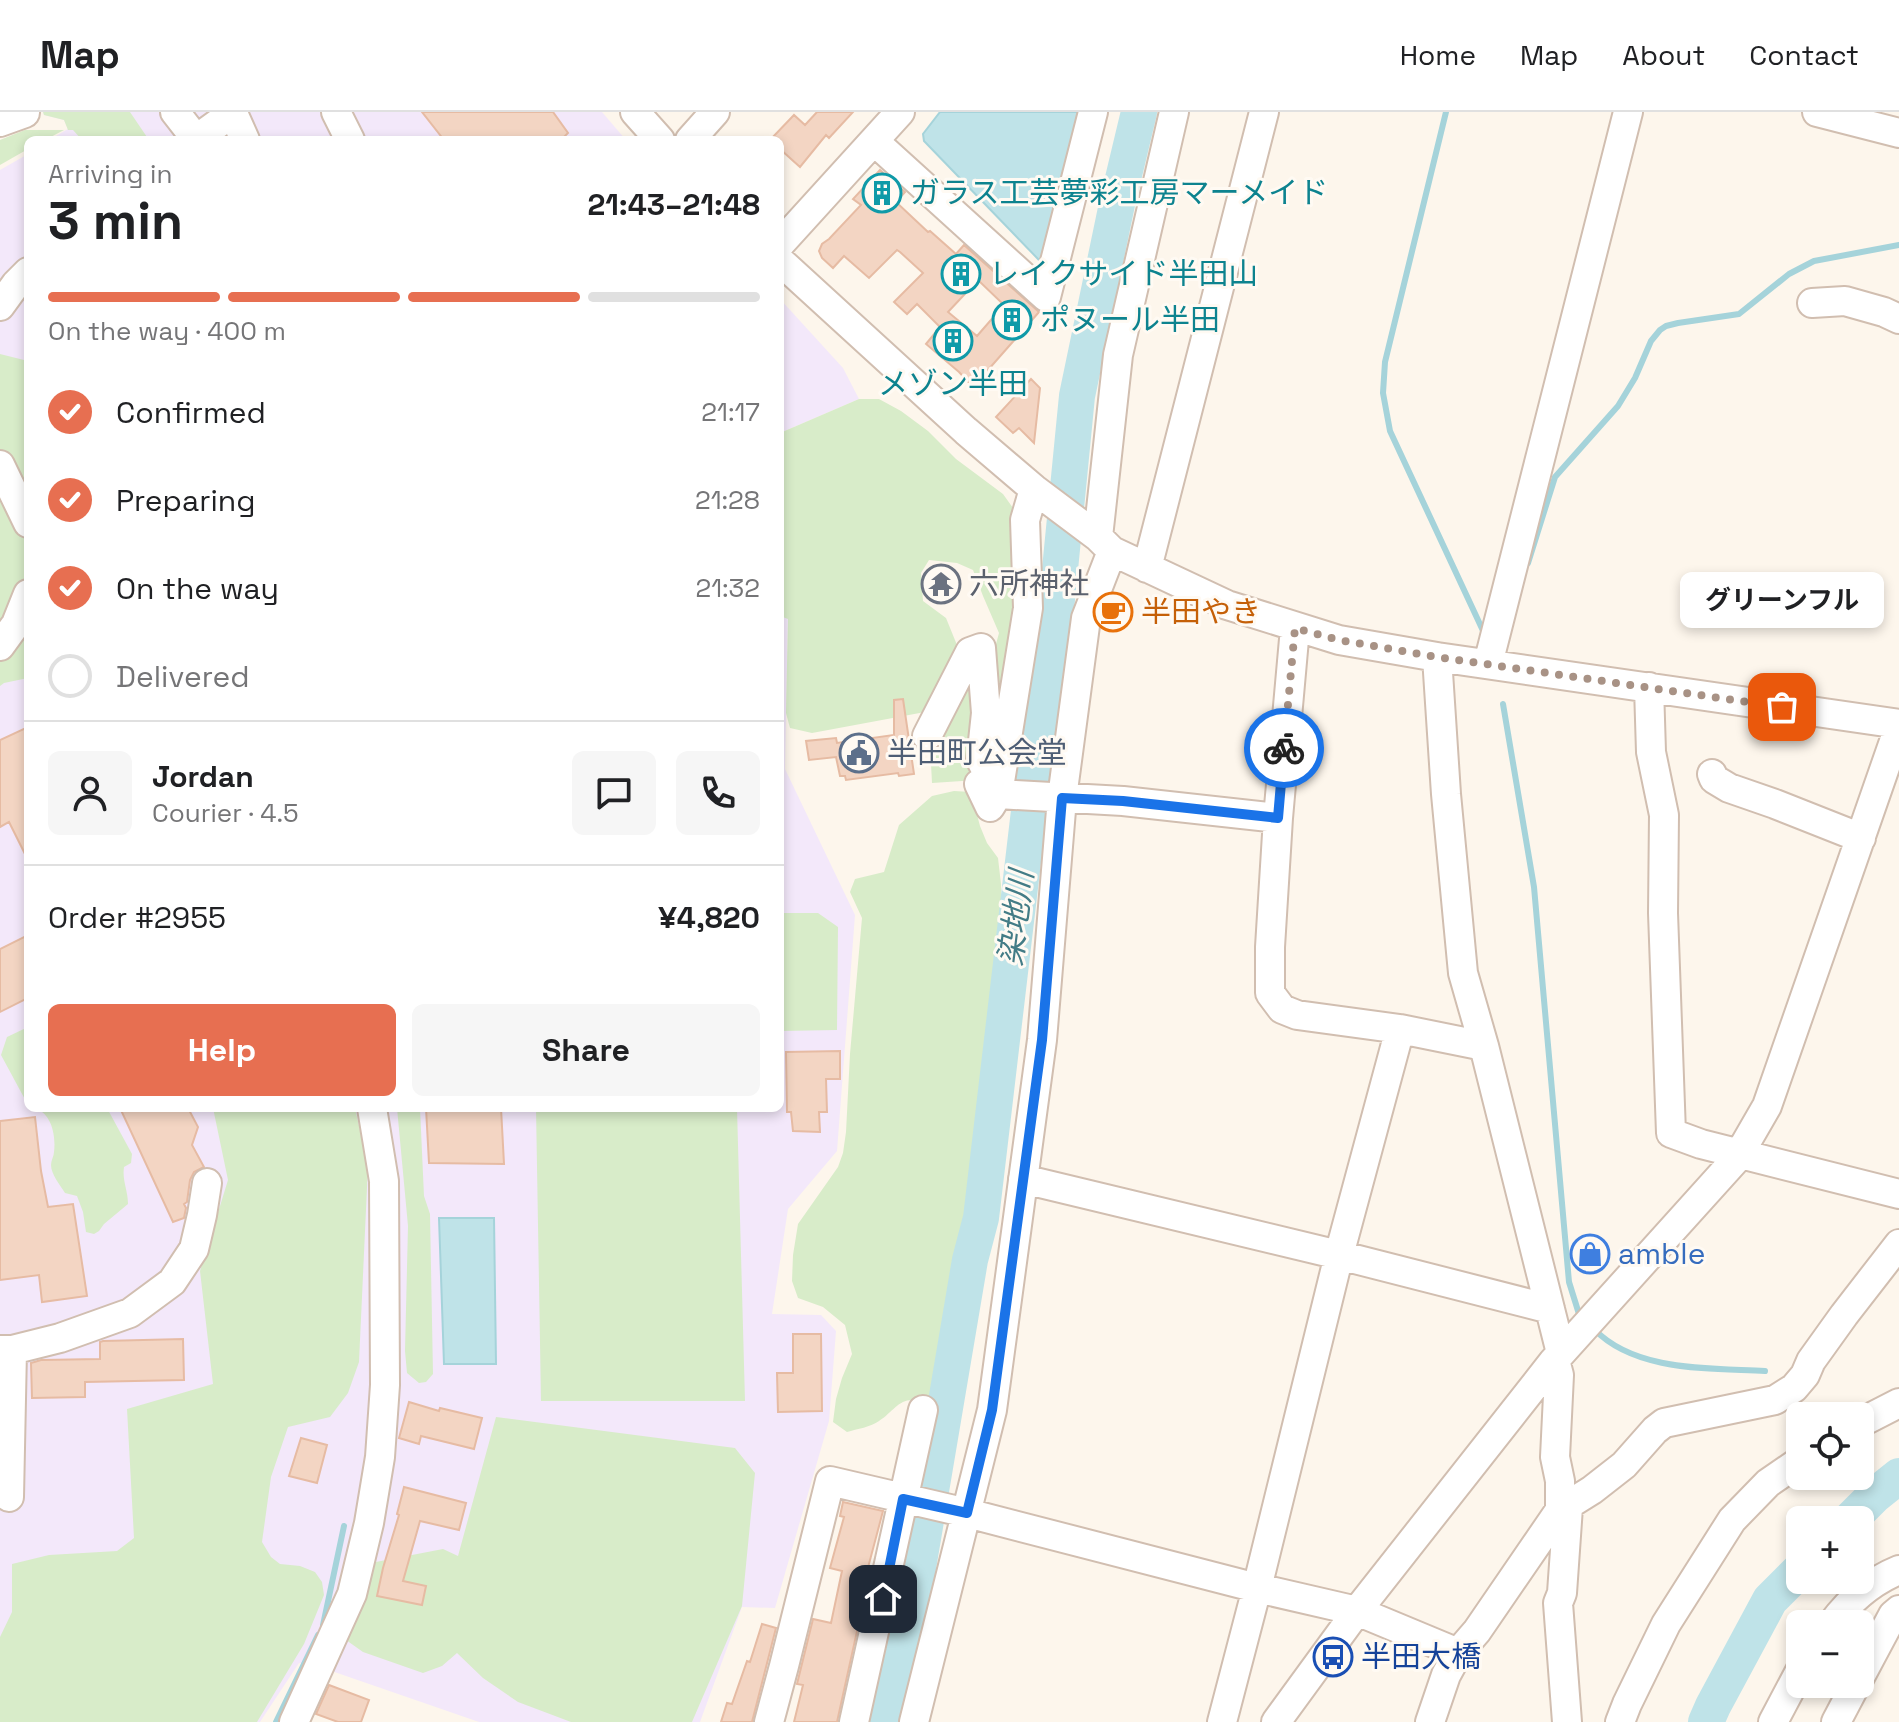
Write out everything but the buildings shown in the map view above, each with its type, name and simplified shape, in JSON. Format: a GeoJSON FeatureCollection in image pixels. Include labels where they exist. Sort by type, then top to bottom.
{"type":"FeatureCollection","features":[{"type":"Feature","properties":{"kind":"street"},"geometry":{"type":"LineString","coordinates":[[0,122],[25,112]]}},
{"type":"Feature","properties":{"kind":"street"},"geometry":{"type":"LineString","coordinates":[[175,112],[193,136]]}},
{"type":"Feature","properties":{"kind":"street"},"geometry":{"type":"LineString","coordinates":[[336,112],[348,136]]}},
{"type":"Feature","properties":{"kind":"street"},"geometry":{"type":"LineString","coordinates":[[635,112],[656,136]]}},
{"type":"Feature","properties":{"kind":"street"},"geometry":{"type":"LineString","coordinates":[[694,136],[715,112]]}},
{"type":"Feature","properties":{"kind":"street"},"geometry":{"type":"LineString","coordinates":[[784,240],[900,112]]}},
{"type":"Feature","properties":{"kind":"street"},"geometry":{"type":"LineString","coordinates":[[874,141],[1046,297],[1093,112]]}},
{"type":"Feature","properties":{"kind":"street"},"geometry":{"type":"LineString","coordinates":[[914,1722],[992,1410],[1042,1040],[1058,797],[1097,538],[1118,355],[1174,112]]}},
{"type":"Feature","properties":{"kind":"street"},"geometry":{"type":"LineString","coordinates":[[1147,568],[1264,112]]}},
{"type":"Feature","properties":{"kind":"street"},"geometry":{"type":"LineString","coordinates":[[1488,664],[1628,112]]}},
{"type":"Feature","properties":{"kind":"street"},"geometry":{"type":"LineString","coordinates":[[1817,112],[1899,133]]}},
{"type":"Feature","properties":{"kind":"street"},"geometry":{"type":"LineString","coordinates":[[201,136],[233,113],[243,136]]}},
{"type":"Feature","properties":{"kind":"street"},"geometry":{"type":"LineString","coordinates":[[784,265],[966,431],[1097,538],[1147,568],[1227,605],[1339,640],[1899,725],[1767,1106],[1737,1158],[1565,1349],[1357,1611],[1276,1722]]}},
{"type":"Feature","properties":{"kind":"street"},"geometry":{"type":"LineString","coordinates":[[0,306],[24,276]]}},
{"type":"Feature","properties":{"kind":"street"},"geometry":{"type":"LineString","coordinates":[[1812,303],[1845,301],[1899,319]]}},
{"type":"Feature","properties":{"kind":"street"},"geometry":{"type":"LineString","coordinates":[[0,465],[24,515]]}},
{"type":"Feature","properties":{"kind":"street"},"geometry":{"type":"LineString","coordinates":[[994,791],[1028,608],[1025,520],[1034,489]]}},
{"type":"Feature","properties":{"kind":"street"},"geometry":{"type":"LineString","coordinates":[[0,646],[16,624],[24,604]]}},
{"type":"Feature","properties":{"kind":"street"},"geometry":{"type":"LineString","coordinates":[[1295,628],[1278,818],[1270,993],[1282,1009],[1297,1015],[1400,1029],[1484,1046]]}},
{"type":"Feature","properties":{"kind":"street"},"geometry":{"type":"LineString","coordinates":[[927,736],[970,652],[981,648],[986,713],[981,760],[994,791]]}},
{"type":"Feature","properties":{"kind":"street"},"geometry":{"type":"LineString","coordinates":[[1437,657],[1463,973],[1550,1309],[1565,1349],[1559,1375],[1555,1457],[1564,1509],[1562,1593],[1558,1603],[1567,1722]]}},
{"type":"Feature","properties":{"kind":"street"},"geometry":{"type":"LineString","coordinates":[[1649,687],[1651,752],[1664,815],[1663,913],[1671,1133],[1685,1140],[1899,1194]]}},
{"type":"Feature","properties":{"kind":"street"},"geometry":{"type":"LineString","coordinates":[[1712,774],[1714,779],[1729,788],[1861,838]]}},
{"type":"Feature","properties":{"kind":"street"},"geometry":{"type":"LineString","coordinates":[[994,791],[1278,818]]}},
{"type":"Feature","properties":{"kind":"street"},"geometry":{"type":"LineString","coordinates":[[1222,1722],[1339,1255],[1400,1029]]}},
{"type":"Feature","properties":{"kind":"street"},"geometry":{"type":"LineString","coordinates":[[294,1722],[352,1594],[369,1523],[380,1457],[385,1385],[384,1181],[373,1112]]}},
{"type":"Feature","properties":{"kind":"street"},"geometry":{"type":"LineString","coordinates":[[1023,1179],[1550,1309]]}},
{"type":"Feature","properties":{"kind":"street"},"geometry":{"type":"LineString","coordinates":[[9,1497],[6,1350],[60,1338],[130,1313],[172,1282],[194,1249],[207,1183]]}},
{"type":"Feature","properties":{"kind":"street"},"geometry":{"type":"LineString","coordinates":[[1430,1722],[1446,1675],[1458,1653],[1564,1509],[1624,1465],[1664,1423],[1775,1400],[1794,1388],[1899,1244]]}},
{"type":"Feature","properties":{"kind":"street"},"geometry":{"type":"LineString","coordinates":[[1874,1416],[1899,1403]]}},
{"type":"Feature","properties":{"kind":"street"},"geometry":{"type":"LineString","coordinates":[[854,1722],[923,1410]]}},
{"type":"Feature","properties":{"kind":"street"},"geometry":{"type":"LineString","coordinates":[[1620,1722],[1666,1624],[1732,1520],[1768,1483],[1786,1471]]}},
{"type":"Feature","properties":{"kind":"street"},"geometry":{"type":"LineString","coordinates":[[769,1722],[830,1481],[1357,1611],[1458,1653]]}},
{"type":"Feature","properties":{"kind":"street"},"geometry":{"type":"LineString","coordinates":[[1842,1610],[1866,1590],[1899,1570]]}},
{"type":"Feature","properties":{"kind":"street"},"geometry":{"type":"LineString","coordinates":[[1874,1651],[1893,1615],[1899,1610]]}},
{"type":"Feature","properties":{"kind":"street"},"geometry":{"type":"LineString","coordinates":[[1773,1722],[1786,1697]]}},
{"type":"Feature","properties":{"kind":"street"},"geometry":{"type":"LineString","coordinates":[[1836,1722],[1849,1698]]}},
{"type":"Feature","properties":{"kind":"shaded area"},"geometry":{"type":"Polygon","coordinates":[[[43,112],[602,112],[623,136],[56,136],[68,129],[64,120],[44,115],[43,112]]]}},
{"type":"Feature","properties":{"kind":"shaded area"},"geometry":{"type":"Polygon","coordinates":[[[24,156],[24,1112],[784,1112],[784,617],[788,618],[785,769],[855,915],[837,1151],[788,1209],[772,1314],[821,1315],[836,1331],[829,1421],[775,1608],[742,1607],[700,1722],[479,1722],[320,1667],[299,1663],[260,1722],[0,1722],[0,170],[24,156]]]}},
{"type":"Feature","properties":{"kind":"shaded area"},"geometry":{"type":"Polygon","coordinates":[[[784,303],[843,368],[859,399],[784,431],[784,303]]]}},
{"type":"Feature","properties":{"kind":"green space"},"geometry":{"type":"Polygon","coordinates":[[[43,112],[130,112],[146,136],[78,136],[73,130],[68,130],[64,120],[44,115],[43,112]]]}},
{"type":"Feature","properties":{"kind":"green space"},"geometry":{"type":"Polygon","coordinates":[[[25,130],[64,130],[53,136],[24,136],[24,151],[0,165],[0,140],[25,130]]]}},
{"type":"Feature","properties":{"kind":"green space"},"geometry":{"type":"Polygon","coordinates":[[[0,354],[24,360],[24,679],[0,686],[0,354]]]}},
{"type":"Feature","properties":{"kind":"green space"},"geometry":{"type":"Polygon","coordinates":[[[859,399],[879,399],[928,431],[956,459],[1003,494],[1013,508],[1022,606],[996,779],[993,655],[999,633],[973,570],[957,563],[929,560],[921,573],[923,601],[946,618],[959,650],[925,712],[812,733],[790,728],[786,713],[788,619],[784,618],[784,431],[859,399]]]}},
{"type":"Feature","properties":{"kind":"green space"},"geometry":{"type":"Polygon","coordinates":[[[973,658],[977,780],[932,783],[934,745],[973,658]]]}},
{"type":"Feature","properties":{"kind":"green space"},"geometry":{"type":"Polygon","coordinates":[[[954,791],[971,792],[980,826],[998,858],[1001,884],[1002,960],[973,1217],[960,1266],[947,1363],[939,1398],[925,1403],[904,1401],[876,1423],[847,1432],[833,1422],[836,1399],[852,1354],[845,1325],[823,1307],[798,1298],[792,1281],[798,1224],[838,1167],[843,1153],[862,918],[850,892],[855,879],[884,872],[899,825],[932,796],[954,791]]]}},
{"type":"Feature","properties":{"kind":"green space"},"geometry":{"type":"Polygon","coordinates":[[[784,913],[818,913],[838,927],[837,1030],[784,1031],[784,913]]]}},
{"type":"Feature","properties":{"kind":"green space"},"geometry":{"type":"Polygon","coordinates":[[[24,1029],[24,1098],[1,1055],[7,1037],[24,1029]]]}},
{"type":"Feature","properties":{"kind":"green space"},"geometry":{"type":"Polygon","coordinates":[[[42,1112],[109,1112],[132,1154],[131,1163],[124,1167],[128,1204],[94,1234],[86,1232],[77,1196],[65,1193],[54,1176],[51,1165],[54,1154],[52,1126],[42,1112]]]}},
{"type":"Feature","properties":{"kind":"green space"},"geometry":{"type":"Polygon","coordinates":[[[214,1112],[356,1112],[368,1166],[359,1362],[348,1393],[330,1417],[288,1427],[271,1477],[262,1542],[271,1557],[280,1564],[300,1566],[315,1572],[322,1582],[324,1595],[304,1644],[257,1722],[0,1722],[0,1637],[12,1612],[12,1564],[49,1555],[117,1551],[134,1538],[127,1409],[213,1384],[200,1271],[228,1180],[214,1112]]]}},
{"type":"Feature","properties":{"kind":"green space"},"geometry":{"type":"Polygon","coordinates":[[[397,1112],[420,1112],[424,1196],[430,1214],[433,1374],[426,1382],[419,1383],[407,1373],[405,1351],[408,1226],[397,1112]]]}},
{"type":"Feature","properties":{"kind":"green space"},"geometry":{"type":"Polygon","coordinates":[[[536,1112],[737,1112],[745,1401],[541,1401],[536,1112]]]}},
{"type":"Feature","properties":{"kind":"green space"},"geometry":{"type":"Polygon","coordinates":[[[496,1417],[735,1448],[755,1473],[742,1606],[692,1722],[571,1722],[518,1702],[483,1678],[457,1653],[442,1666],[423,1673],[363,1652],[346,1640],[350,1567],[443,1549],[458,1556],[496,1417]]]}},
{"type":"Feature","properties":{"kind":"water"},"geometry":{"type":"Polygon","coordinates":[[[940,112],[1083,112],[1047,253],[1039,260],[924,141],[923,134],[940,112]]]}},
{"type":"Feature","properties":{"kind":"water"},"geometry":{"type":"Polygon","coordinates":[[[439,1218],[494,1218],[496,1364],[444,1364],[439,1218]]]}},
{"type":"Feature","properties":{"kind":"waterway","name":"染地川"},"geometry":{"type":"LineString","coordinates":[[885,1722],[908,1627],[970,1260],[981,1218],[1057,600],[1077,396],[1139,112]]}},
{"type":"Feature","properties":{"kind":"waterway"},"geometry":{"type":"LineString","coordinates":[[1446,112],[1385,362],[1383,393],[1390,431],[1485,635]]}},
{"type":"Feature","properties":{"kind":"waterway"},"geometry":{"type":"LineString","coordinates":[[1528,563],[1555,477],[1618,406],[1635,378],[1651,341],[1660,330],[1678,323],[1739,314],[1789,274],[1814,261],[1899,245]]}},
{"type":"Feature","properties":{"kind":"waterway"},"geometry":{"type":"LineString","coordinates":[[1503,704],[1534,887],[1569,1282],[1579,1314],[1584,1318]]}},
{"type":"Feature","properties":{"kind":"waterway"},"geometry":{"type":"LineString","coordinates":[[1594,1329],[1611,1343],[1652,1360],[1698,1368],[1765,1371]]}},
{"type":"Feature","properties":{"kind":"waterway"},"geometry":{"type":"LineString","coordinates":[[1864,1506],[1899,1476]]}},
{"type":"Feature","properties":{"kind":"waterway"},"geometry":{"type":"LineString","coordinates":[[1872,1490],[1874,1496]]}},
{"type":"Feature","properties":{"kind":"waterway"},"geometry":{"type":"LineString","coordinates":[[323,1625],[344,1526]]}},
{"type":"Feature","properties":{"kind":"waterway"},"geometry":{"type":"LineString","coordinates":[[1706,1722],[1770,1600],[1786,1584]]}},
{"type":"Feature","properties":{"kind":"waterway"},"geometry":{"type":"LineString","coordinates":[[276,1722],[318,1635]]}},
{"type":"Feature","properties":{"kind":"way so far"},"geometry":{"type":"LineString","coordinates":[[1284,748],[1295,628],[1339,640],[1437,657],[1782,707]]}},
{"type":"Feature","properties":{"kind":"place","name":"ガラス工芸夢彩工房マーメイド"},"geometry":{"type":"Point","coordinates":[882,193]}},
{"type":"Feature","properties":{"kind":"place","name":"レイクサイド半田山"},"geometry":{"type":"Point","coordinates":[961,274]}},
{"type":"Feature","properties":{"kind":"place","name":"ポヌール半田"},"geometry":{"type":"Point","coordinates":[1012,320]}},
{"type":"Feature","properties":{"kind":"place","name":"メゾン半田"},"geometry":{"type":"Point","coordinates":[953,341]}},
{"type":"Feature","properties":{"kind":"place","name":"六所神社"},"geometry":{"type":"Point","coordinates":[941,584]}},
{"type":"Feature","properties":{"kind":"place","name":"半田やき"},"geometry":{"type":"Point","coordinates":[1113,612]}},
{"type":"Feature","properties":{"kind":"place","name":"グリーンフル"},"geometry":{"type":"Point","coordinates":[1782,707]}},
{"type":"Feature","properties":{"kind":"place","name":"半田町公会堂"},"geometry":{"type":"Point","coordinates":[859,753]}},
{"type":"Feature","properties":{"kind":"place","name":"amble"},"geometry":{"type":"Point","coordinates":[1590,1254]}},
{"type":"Feature","properties":{"kind":"place","name":"半田大橋"},"geometry":{"type":"Point","coordinates":[1333,1657]}},
{"type":"Feature","properties":{"kind":"route"},"geometry":{"type":"LineString","coordinates":[[883,1599],[903,1499],[967,1513],[992,1410],[1042,1040],[1062,798],[1123,801],[1278,818],[1284,748]]}}]}
